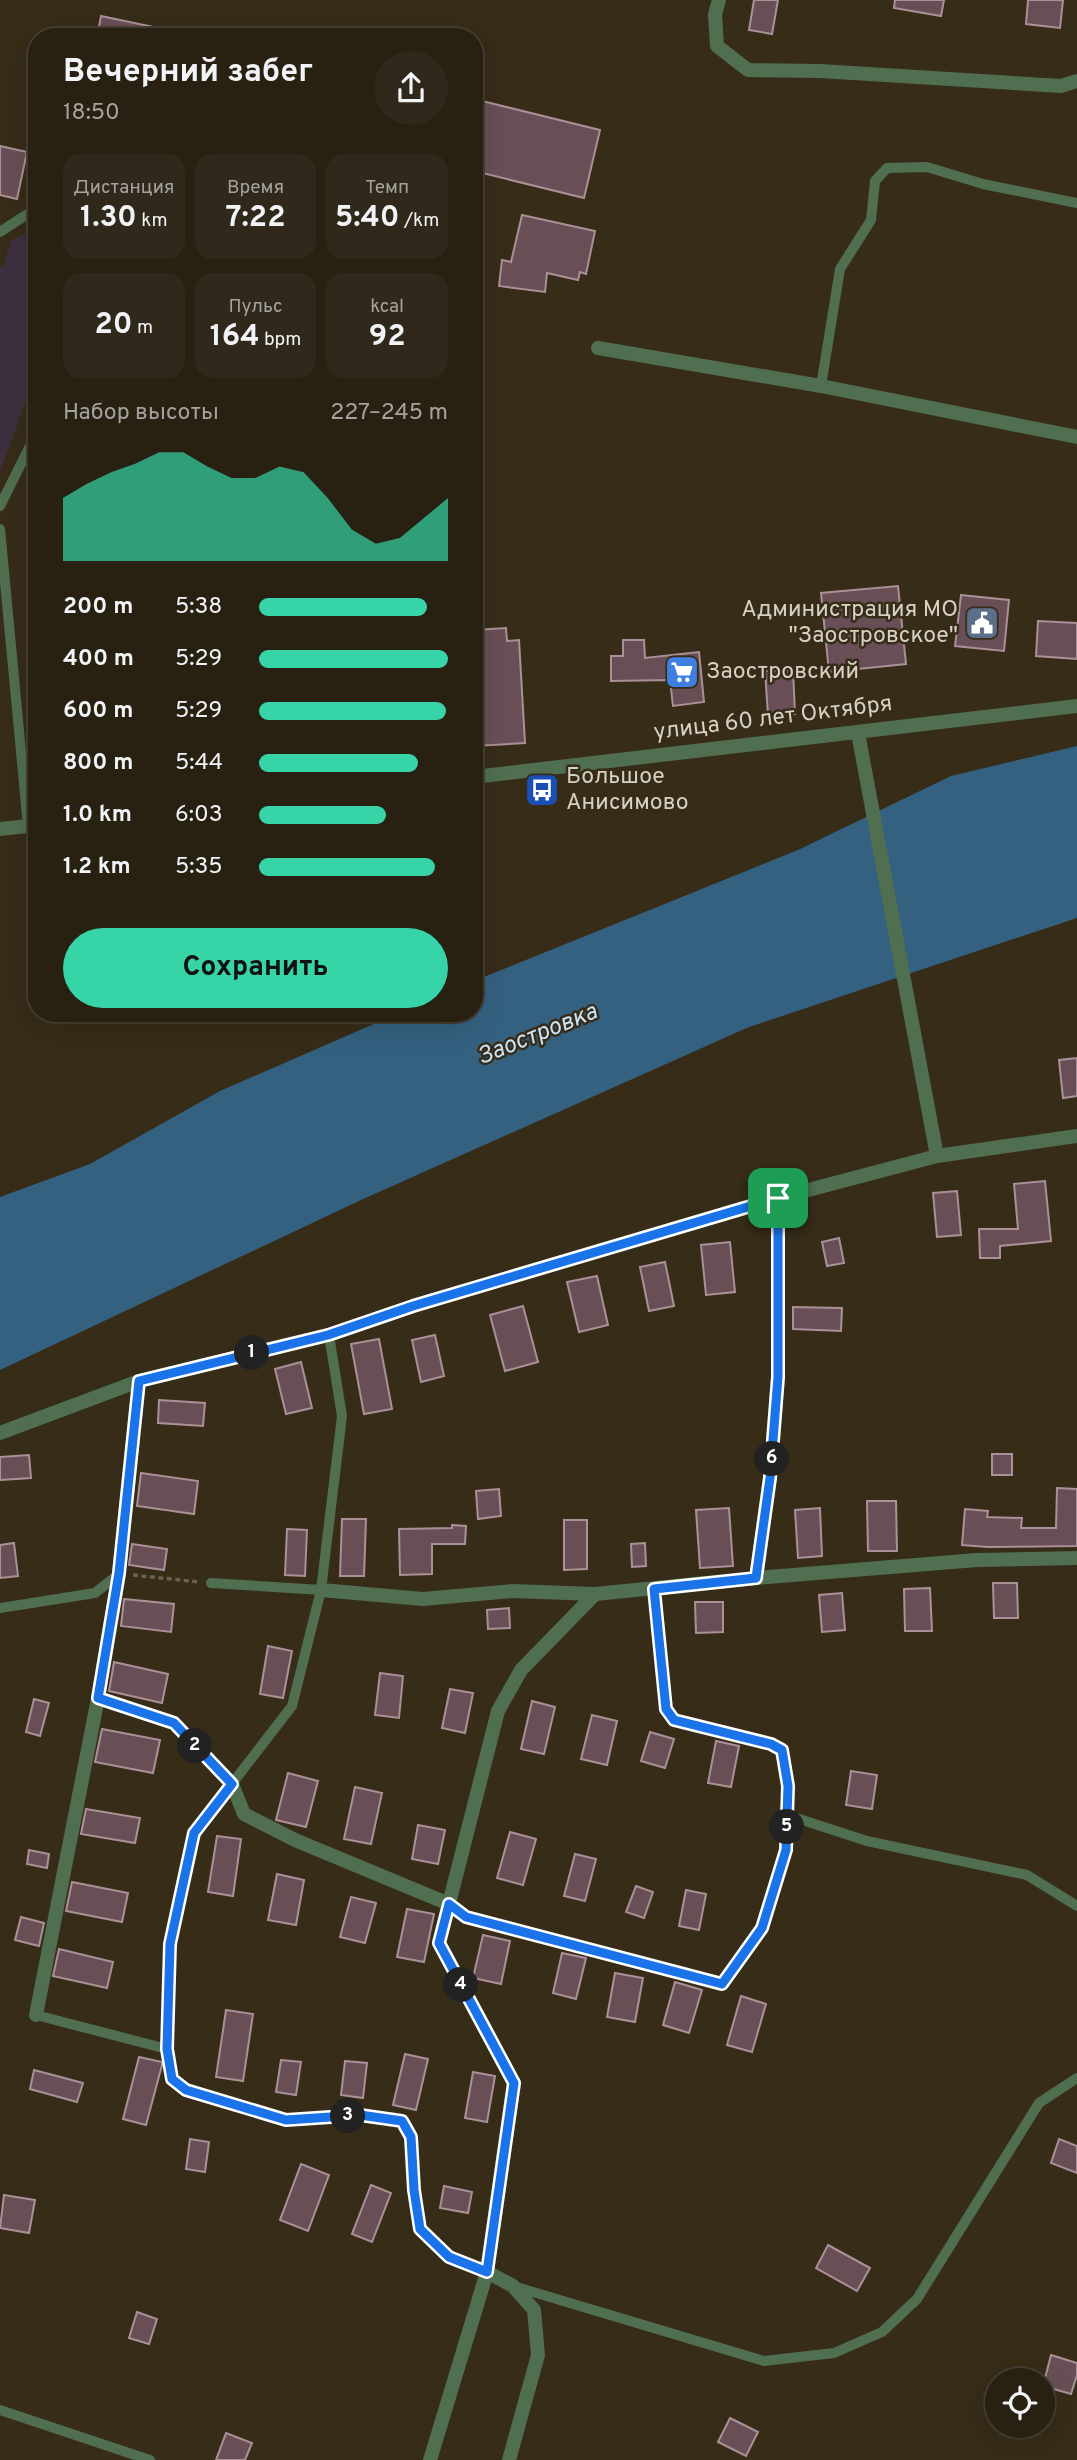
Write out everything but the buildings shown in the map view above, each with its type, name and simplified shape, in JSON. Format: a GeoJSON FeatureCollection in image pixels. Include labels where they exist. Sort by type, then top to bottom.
{"type":"FeatureCollection","features":[{"type":"Feature","properties":{"kind":"street"},"geometry":{"type":"LineString","coordinates":[[719,0],[715,14],[717,46],[748,70],[820,71],[1061,86],[1077,81]]}},
{"type":"Feature","properties":{"kind":"street"},"geometry":{"type":"LineString","coordinates":[[598,348],[821,386],[1077,437]]}},
{"type":"Feature","properties":{"kind":"street","name":"улица 60 лет Октября"},"geometry":{"type":"LineString","coordinates":[[483,776],[1077,706]]}},
{"type":"Feature","properties":{"kind":"street"},"geometry":{"type":"LineString","coordinates":[[858,733],[937,1156]]}},
{"type":"Feature","properties":{"kind":"street"},"geometry":{"type":"LineString","coordinates":[[0,829],[28,826]]}},
{"type":"Feature","properties":{"kind":"street"},"geometry":{"type":"LineString","coordinates":[[0,1433],[139,1381],[328,1335],[413,1306],[778,1198],[937,1156],[1077,1136]]}},
{"type":"Feature","properties":{"kind":"street"},"geometry":{"type":"LineString","coordinates":[[756,1578],[770,1478],[778,1377],[778,1198]]}},
{"type":"Feature","properties":{"kind":"street"},"geometry":{"type":"LineString","coordinates":[[36,2015],[98,1698],[119,1573],[139,1381]]}},
{"type":"Feature","properties":{"kind":"street"},"geometry":{"type":"LineString","coordinates":[[321,1590],[423,1599],[512,1591],[595,1594],[977,1560],[1077,1558]]}},
{"type":"Feature","properties":{"kind":"street"},"geometry":{"type":"LineString","coordinates":[[430,2460],[487,2272],[514,2083],[439,1943],[498,1711],[521,1670],[595,1594]]}},
{"type":"Feature","properties":{"kind":"street"},"geometry":{"type":"LineString","coordinates":[[98,1698],[174,1723],[232,1784],[244,1814],[295,1840],[449,1904],[466,1917],[722,1984]]}},
{"type":"Feature","properties":{"kind":"street"},"geometry":{"type":"LineString","coordinates":[[487,2272],[513,2286],[534,2310],[538,2355],[509,2460]]}},
{"type":"Feature","properties":{"kind":"lane"},"geometry":{"type":"LineString","coordinates":[[821,386],[840,269],[871,220],[875,181],[887,168],[927,167],[983,184],[1077,203]]}},
{"type":"Feature","properties":{"kind":"lane"},"geometry":{"type":"LineString","coordinates":[[0,232],[28,215]]}},
{"type":"Feature","properties":{"kind":"lane"},"geometry":{"type":"LineString","coordinates":[[0,506],[28,450]]}},
{"type":"Feature","properties":{"kind":"lane"},"geometry":{"type":"LineString","coordinates":[[0,529],[28,781]]}},
{"type":"Feature","properties":{"kind":"lane"},"geometry":{"type":"LineString","coordinates":[[328,1335],[342,1416],[321,1590],[292,1706],[194,1833],[170,1944],[167,2049],[172,2079],[186,2090],[286,2120],[360,2115],[402,2121],[411,2137],[414,2190],[420,2229],[449,2257],[487,2272]]}},
{"type":"Feature","properties":{"kind":"lane"},"geometry":{"type":"LineString","coordinates":[[0,1608],[95,1593],[119,1573]]}},
{"type":"Feature","properties":{"kind":"lane"},"geometry":{"type":"LineString","coordinates":[[211,1583],[321,1590]]}},
{"type":"Feature","properties":{"kind":"lane"},"geometry":{"type":"LineString","coordinates":[[654,1589],[666,1709],[674,1720],[771,1744],[782,1750],[788,1786],[786,1850],[762,1928],[722,1984]]}},
{"type":"Feature","properties":{"kind":"lane"},"geometry":{"type":"LineString","coordinates":[[787,1815],[867,1841],[1027,1875],[1077,1906]]}},
{"type":"Feature","properties":{"kind":"lane"},"geometry":{"type":"LineString","coordinates":[[36,2015],[167,2049]]}},
{"type":"Feature","properties":{"kind":"lane"},"geometry":{"type":"LineString","coordinates":[[513,2286],[764,2361],[834,2353],[882,2332],[917,2299],[1039,2103],[1077,2078]]}},
{"type":"Feature","properties":{"kind":"lane"},"geometry":{"type":"LineString","coordinates":[[0,2410],[150,2460]]}},
{"type":"Feature","properties":{"kind":"path"},"geometry":{"type":"LineString","coordinates":[[119,1573],[211,1583]]}},
{"type":"Feature","properties":{"kind":"shaded area"},"geometry":{"type":"Polygon","coordinates":[[[28,232],[28,396],[0,472],[0,266],[3,267],[11,241],[28,232]]]}},
{"type":"Feature","properties":{"kind":"water","name":"Заостровка"},"geometry":{"type":"Polygon","coordinates":[[[1077,746],[1077,918],[749,1027],[361,1200],[0,1370],[0,1197],[90,1164],[220,1091],[378,1022],[483,1022],[483,977],[798,850],[951,776],[1077,746]]]}},
{"type":"Feature","properties":{"kind":"place","name":"Администрация МО \"Заостровское\""},"geometry":{"type":"Point","coordinates":[982,623]}},
{"type":"Feature","properties":{"kind":"place","name":"Заостровский"},"geometry":{"type":"Point","coordinates":[682,672]}},
{"type":"Feature","properties":{"kind":"place","name":"Большое Анисимово"},"geometry":{"type":"Point","coordinates":[542,790]}},
{"type":"Feature","properties":{"kind":"route"},"geometry":{"type":"LineString","coordinates":[[778,1198],[778,1377],[770,1478],[756,1578],[654,1589],[666,1709],[674,1720],[771,1744],[782,1750],[788,1786],[786,1850],[762,1928],[722,1984],[466,1917],[449,1904],[439,1943],[514,2083],[487,2272],[449,2257],[420,2229],[414,2190],[411,2137],[402,2121],[360,2115],[286,2120],[186,2090],[172,2079],[167,2049],[170,1944],[194,1833],[232,1784],[174,1723],[98,1698],[119,1573],[139,1381],[328,1335],[413,1306],[778,1198]]}}]}
